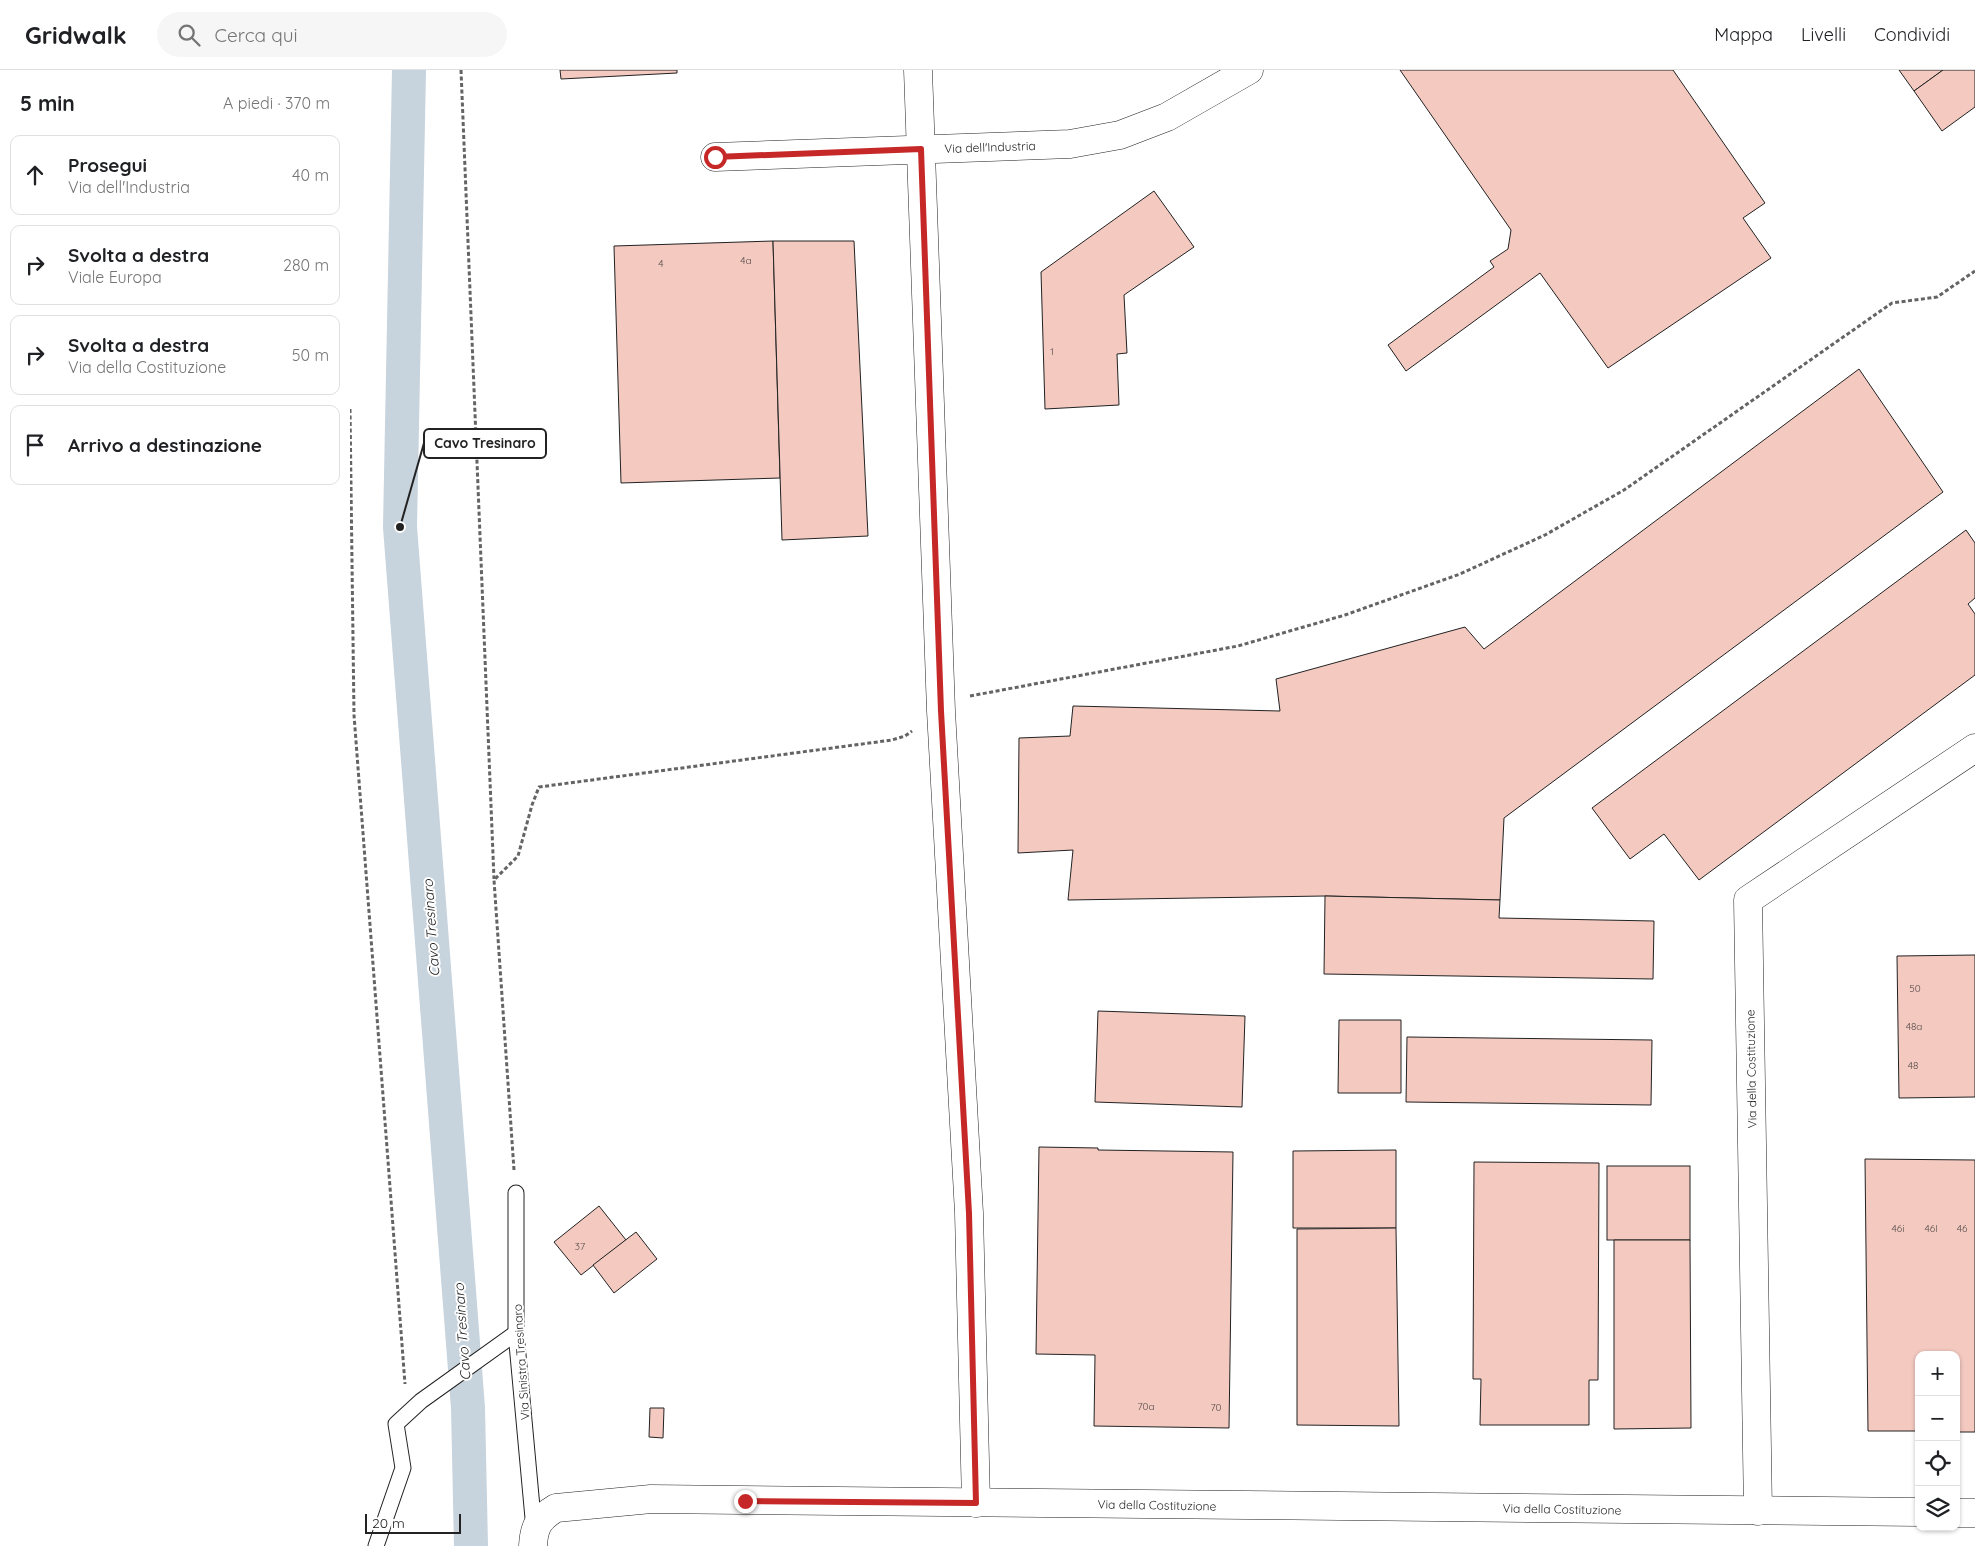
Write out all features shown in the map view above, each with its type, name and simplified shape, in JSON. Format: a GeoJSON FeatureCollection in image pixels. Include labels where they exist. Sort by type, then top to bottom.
{"type":"FeatureCollection","features":[{"type":"Feature","properties":{"kind":"street"},"geometry":{"type":"LineString","coordinates":[[918,70],[941,711],[969,1213],[976,1503]]}},
{"type":"Feature","properties":{"kind":"street","name":"Via dell'Industria"},"geometry":{"type":"LineString","coordinates":[[715,157],[1070,144],[1120,135],[1167,117],[1249,70]]}},
{"type":"Feature","properties":{"kind":"street","name":"Via della Costituzione"},"geometry":{"type":"LineString","coordinates":[[1758,1511],[1748,900],[1975,748]]}},
{"type":"Feature","properties":{"kind":"street","name":"Via della Costituzione"},"geometry":{"type":"LineString","coordinates":[[556,1508],[651,1499],[1915,1512]]}},
{"type":"Feature","properties":{"kind":"street","name":"Via Sinistra Tresinaro"},"geometry":{"type":"LineString","coordinates":[[534,1538],[543,1516],[556,1508]]}},
{"type":"Feature","properties":{"kind":"street"},"geometry":{"type":"LineString","coordinates":[[1960,1513],[1975,1513]]}},
{"type":"Feature","properties":{"kind":"lane","name":"Via Sinistra Tresinaro"},"geometry":{"type":"LineString","coordinates":[[516,1193],[516,1333],[534,1538]]}},
{"type":"Feature","properties":{"kind":"lane"},"geometry":{"type":"LineString","coordinates":[[376,1546],[403,1468],[396,1424],[421,1401],[516,1333]]}},
{"type":"Feature","properties":{"kind":"path"},"geometry":{"type":"LineString","coordinates":[[461,70],[494,880],[516,1193]]}},
{"type":"Feature","properties":{"kind":"path"},"geometry":{"type":"LineString","coordinates":[[941,711],[957,699],[1238,646],[1290,632],[1404,596],[1460,574],[1545,535],[1624,490],[1892,303],[1937,297],[1975,271]]}},
{"type":"Feature","properties":{"kind":"path"},"geometry":{"type":"LineString","coordinates":[[350,409],[354,714],[407,1414]]}},
{"type":"Feature","properties":{"kind":"path"},"geometry":{"type":"LineString","coordinates":[[494,880],[518,856],[532,805],[540,787],[892,740]]}},
{"type":"Feature","properties":{"kind":"building"},"geometry":{"type":"Polygon","coordinates":[[[560,70],[677,70],[677,73],[561,79],[560,70]]]}},
{"type":"Feature","properties":{"kind":"building"},"geometry":{"type":"Polygon","coordinates":[[[1400,70],[1673,70],[1765,203],[1743,218],[1771,258],[1608,368],[1540,273],[1406,371],[1388,345],[1494,267],[1490,261],[1508,249],[1511,230],[1400,70]]]}},
{"type":"Feature","properties":{"kind":"building"},"geometry":{"type":"Polygon","coordinates":[[[1899,70],[1943,70],[1914,91],[1899,70]]]}},
{"type":"Feature","properties":{"kind":"building"},"geometry":{"type":"Polygon","coordinates":[[[1943,70],[1975,70],[1975,107],[1942,131],[1914,91],[1943,70]]]}},
{"type":"Feature","properties":{"kind":"building"},"geometry":{"type":"Polygon","coordinates":[[[1154,191],[1194,247],[1124,295],[1127,353],[1117,354],[1119,405],[1045,409],[1041,272],[1154,191]]]}},
{"type":"Feature","properties":{"kind":"building"},"geometry":{"type":"Polygon","coordinates":[[[773,241],[780,478],[621,483],[614,246],[773,241]]]}},
{"type":"Feature","properties":{"kind":"building"},"geometry":{"type":"Polygon","coordinates":[[[773,241],[854,241],[868,536],[782,540],[773,241]]]}},
{"type":"Feature","properties":{"kind":"building"},"geometry":{"type":"Polygon","coordinates":[[[1859,369],[1943,492],[1504,818],[1500,900],[1325,896],[1068,900],[1073,850],[1018,853],[1019,738],[1070,736],[1073,706],[1280,711],[1276,679],[1465,627],[1484,649],[1859,369]]]}},
{"type":"Feature","properties":{"kind":"building"},"geometry":{"type":"Polygon","coordinates":[[[1966,530],[1975,543],[1975,598],[1968,604],[1975,614],[1975,675],[1699,880],[1664,834],[1630,859],[1592,808],[1966,530]]]}},
{"type":"Feature","properties":{"kind":"building"},"geometry":{"type":"Polygon","coordinates":[[[1325,896],[1500,900],[1499,918],[1654,921],[1653,979],[1324,974],[1325,896]]]}},
{"type":"Feature","properties":{"kind":"building"},"geometry":{"type":"Polygon","coordinates":[[[1975,955],[1975,1097],[1899,1098],[1897,956],[1975,955]]]}},
{"type":"Feature","properties":{"kind":"building"},"geometry":{"type":"Polygon","coordinates":[[[1098,1011],[1245,1016],[1242,1107],[1095,1102],[1098,1011]]]}},
{"type":"Feature","properties":{"kind":"building"},"geometry":{"type":"Polygon","coordinates":[[[1339,1020],[1401,1020],[1401,1093],[1338,1093],[1339,1020]]]}},
{"type":"Feature","properties":{"kind":"building"},"geometry":{"type":"Polygon","coordinates":[[[1407,1037],[1652,1040],[1651,1105],[1406,1102],[1407,1037]]]}},
{"type":"Feature","properties":{"kind":"building"},"geometry":{"type":"Polygon","coordinates":[[[1039,1147],[1233,1152],[1229,1428],[1094,1426],[1095,1355],[1036,1354],[1039,1147]]]}},
{"type":"Feature","properties":{"kind":"building"},"geometry":{"type":"Polygon","coordinates":[[[1396,1150],[1396,1228],[1293,1228],[1293,1151],[1396,1150]]]}},
{"type":"Feature","properties":{"kind":"building"},"geometry":{"type":"Polygon","coordinates":[[[1865,1159],[1975,1160],[1975,1432],[1960,1432],[1960,1351],[1915,1351],[1915,1431],[1868,1431],[1865,1159]]]}},
{"type":"Feature","properties":{"kind":"building"},"geometry":{"type":"Polygon","coordinates":[[[1474,1162],[1599,1163],[1598,1380],[1589,1380],[1589,1425],[1480,1425],[1481,1379],[1473,1379],[1474,1162]]]}},
{"type":"Feature","properties":{"kind":"building"},"geometry":{"type":"Polygon","coordinates":[[[1607,1166],[1690,1166],[1690,1240],[1607,1240],[1607,1166]]]}},
{"type":"Feature","properties":{"kind":"building"},"geometry":{"type":"Polygon","coordinates":[[[599,1206],[626,1240],[581,1275],[554,1242],[599,1206]]]}},
{"type":"Feature","properties":{"kind":"building"},"geometry":{"type":"Polygon","coordinates":[[[1396,1228],[1399,1426],[1297,1425],[1297,1229],[1396,1228]]]}},
{"type":"Feature","properties":{"kind":"building"},"geometry":{"type":"Polygon","coordinates":[[[636,1232],[657,1259],[614,1293],[593,1265],[636,1232]]]}},
{"type":"Feature","properties":{"kind":"building"},"geometry":{"type":"Polygon","coordinates":[[[1614,1240],[1690,1240],[1691,1428],[1614,1429],[1614,1240]]]}},
{"type":"Feature","properties":{"kind":"building"},"geometry":{"type":"Polygon","coordinates":[[[650,1408],[664,1408],[663,1438],[649,1437],[650,1408]]]}},
{"type":"Feature","properties":{"kind":"waterway","name":"Cavo Tresinaro"},"geometry":{"type":"LineString","coordinates":[[409,70],[400,527],[468,1408],[471,1546]]}},
{"type":"Feature","properties":{"kind":"place","name":"Cavo Tresinaro"},"geometry":{"type":"Point","coordinates":[400,527]}},
{"type":"Feature","properties":{"kind":"route"},"geometry":{"type":"LineString","coordinates":[[715,157],[921,149],[941,711],[969,1213],[976,1503],[745,1501]]}}]}
